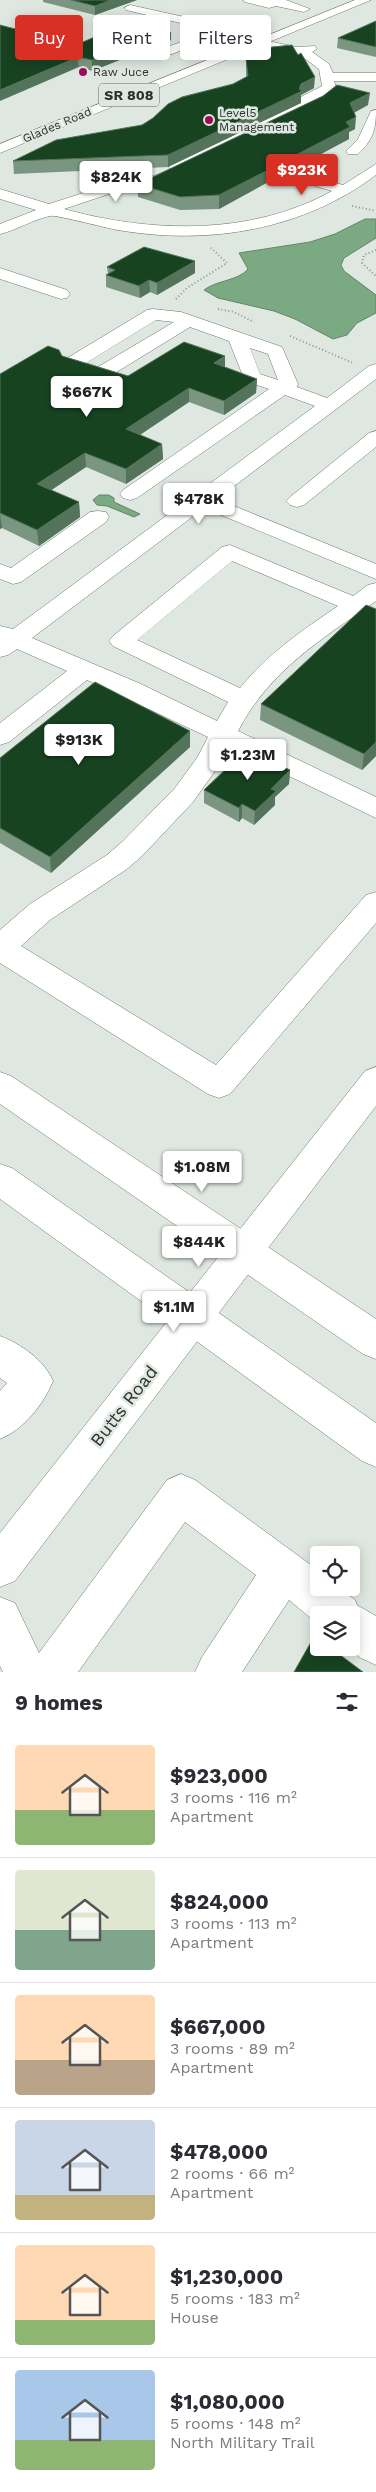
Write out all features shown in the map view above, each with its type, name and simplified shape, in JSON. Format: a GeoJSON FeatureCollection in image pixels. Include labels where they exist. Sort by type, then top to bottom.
{"type":"FeatureCollection","features":[{"type":"Feature","properties":{"kind":"main road"},"geometry":{"type":"LineString","coordinates":[[249,0],[269,5],[277,1],[304,9]]}},
{"type":"Feature","properties":{"kind":"main road","name":"Glades Road"},"geometry":{"type":"LineString","coordinates":[[271,38],[365,0]]}},
{"type":"Feature","properties":{"kind":"main road"},"geometry":{"type":"LineString","coordinates":[[287,16],[319,3]]}},
{"type":"Feature","properties":{"kind":"main road"},"geometry":{"type":"LineString","coordinates":[[130,8],[180,18]]}},
{"type":"Feature","properties":{"kind":"main road"},"geometry":{"type":"LineString","coordinates":[[90,39],[151,54],[180,46]]}},
{"type":"Feature","properties":{"kind":"main road"},"geometry":{"type":"LineString","coordinates":[[0,229],[59,205],[110,189],[161,179],[316,103],[324,96],[322,93],[329,87],[328,77],[323,64],[308,50],[271,45]]}},
{"type":"Feature","properties":{"kind":"main road"},"geometry":{"type":"LineString","coordinates":[[171,63],[180,59]]}},
{"type":"Feature","properties":{"kind":"main road","name":"Glades Road"},"geometry":{"type":"LineString","coordinates":[[0,149],[217,60]]}},
{"type":"Feature","properties":{"kind":"main road"},"geometry":{"type":"LineString","coordinates":[[328,77],[373,77],[376,94]]}},
{"type":"Feature","properties":{"kind":"main road"},"geometry":{"type":"LineString","coordinates":[[352,151],[364,141],[376,114]]}},
{"type":"Feature","properties":{"kind":"main road"},"geometry":{"type":"LineString","coordinates":[[290,170],[362,180]]}},
{"type":"Feature","properties":{"kind":"main road"},"geometry":{"type":"LineString","coordinates":[[0,194],[59,205],[162,229],[216,229],[272,222],[308,209],[362,180]]}},
{"type":"Feature","properties":{"kind":"main road"},"geometry":{"type":"LineString","coordinates":[[0,182],[59,205]]}},
{"type":"Feature","properties":{"kind":"main road"},"geometry":{"type":"LineString","coordinates":[[151,245],[162,229]]}},
{"type":"Feature","properties":{"kind":"main road"},"geometry":{"type":"LineString","coordinates":[[0,272],[61,294]]}},
{"type":"Feature","properties":{"kind":"main road"},"geometry":{"type":"LineString","coordinates":[[188,320],[100,374],[72,364],[153,314],[175,316],[188,320],[237,338],[276,351],[286,386]]}},
{"type":"Feature","properties":{"kind":"main road"},"geometry":{"type":"LineString","coordinates":[[237,338],[252,377],[286,386],[329,405]]}},
{"type":"Feature","properties":{"kind":"main road"},"geometry":{"type":"LineString","coordinates":[[5,641],[196,505],[368,378]]}},
{"type":"Feature","properties":{"kind":"main road"},"geometry":{"type":"LineString","coordinates":[[130,494],[286,386]]}},
{"type":"Feature","properties":{"kind":"main road"},"geometry":{"type":"LineString","coordinates":[[297,501],[376,437]]}},
{"type":"Feature","properties":{"kind":"main road"},"geometry":{"type":"LineString","coordinates":[[196,505],[240,529],[307,544],[376,572]]}},
{"type":"Feature","properties":{"kind":"main road"},"geometry":{"type":"LineString","coordinates":[[0,571],[13,577],[98,517]]}},
{"type":"Feature","properties":{"kind":"main road"},"geometry":{"type":"LineString","coordinates":[[243,700],[120,641],[230,552],[355,605]]}},
{"type":"Feature","properties":{"kind":"main road"},"geometry":{"type":"LineString","coordinates":[[376,590],[288,653],[263,675],[243,700],[208,762],[184,795],[132,849],[117,862],[40,912],[0,947],[219,1084],[376,903]]}},
{"type":"Feature","properties":{"kind":"main road"},"geometry":{"type":"LineString","coordinates":[[5,641],[85,669],[376,808]]}},
{"type":"Feature","properties":{"kind":"main road"},"geometry":{"type":"LineString","coordinates":[[0,736],[85,669]]}},
{"type":"Feature","properties":{"kind":"main road","name":"Butts Road"},"geometry":{"type":"LineString","coordinates":[[0,1566],[376,1081]]}},
{"type":"Feature","properties":{"kind":"main road"},"geometry":{"type":"LineString","coordinates":[[0,1086],[376,1341]]}},
{"type":"Feature","properties":{"kind":"main road"},"geometry":{"type":"LineString","coordinates":[[0,1179],[376,1446]]}},
{"type":"Feature","properties":{"kind":"main road"},"geometry":{"type":"LineString","coordinates":[[0,1354],[34,1381],[0,1420]]}},
{"type":"Feature","properties":{"kind":"main road"},"geometry":{"type":"LineString","coordinates":[[52,1672],[181,1494],[284,1570],[329,1606]]}},
{"type":"Feature","properties":{"kind":"main road"},"geometry":{"type":"LineString","coordinates":[[217,1672],[284,1570]]}},
{"type":"Feature","properties":{"kind":"main road"},"geometry":{"type":"LineString","coordinates":[[0,1618],[24,1672]]}},
{"type":"Feature","properties":{"kind":"main road"},"geometry":{"type":"LineString","coordinates":[[360,1631],[376,1643]]}},
{"type":"Feature","properties":{"kind":"path"},"geometry":{"type":"LineString","coordinates":[[352,206],[376,211]]}},
{"type":"Feature","properties":{"kind":"path"},"geometry":{"type":"LineString","coordinates":[[183,302],[176,300],[176,298],[227,263],[225,259],[214,252],[209,243]]}},
{"type":"Feature","properties":{"kind":"path"},"geometry":{"type":"LineString","coordinates":[[376,250],[364,255],[362,263],[376,276]]}},
{"type":"Feature","properties":{"kind":"path"},"geometry":{"type":"LineString","coordinates":[[214,308],[234,312],[256,323]]}},
{"type":"Feature","properties":{"kind":"path"},"geometry":{"type":"LineString","coordinates":[[289,336],[368,378]]}},
{"type":"Feature","properties":{"kind":"shaded area"},"geometry":{"type":"Polygon","coordinates":[[[365,219],[376,219],[376,238],[344,258],[341,265],[344,271],[376,295],[376,313],[357,323],[347,335],[333,339],[295,319],[274,311],[218,298],[204,290],[239,276],[248,269],[239,253],[310,242],[335,234],[365,219]]]}},
{"type":"Feature","properties":{"kind":"shaded area"},"geometry":{"type":"Polygon","coordinates":[[[99,495],[109,495],[114,498],[114,502],[140,514],[134,517],[107,506],[97,505],[93,500],[99,495]]]}},
{"type":"Feature","properties":{"kind":"building"},"geometry":{"type":"Polygon","coordinates":[[[71,0],[111,0],[95,6],[71,0]]]}},
{"type":"Feature","properties":{"kind":"building"},"geometry":{"type":"Polygon","coordinates":[[[376,21],[376,47],[338,38],[376,21]]]}},
{"type":"Feature","properties":{"kind":"building"},"geometry":{"type":"Polygon","coordinates":[[[0,25],[15,29],[15,60],[71,60],[0,90],[0,25]]]}},
{"type":"Feature","properties":{"kind":"building"},"geometry":{"type":"Polygon","coordinates":[[[93,38],[93,60],[83,58],[83,42],[93,38]]]}},
{"type":"Feature","properties":{"kind":"building"},"geometry":{"type":"Polygon","coordinates":[[[292,45],[298,55],[301,53],[315,77],[301,84],[299,89],[302,91],[168,155],[13,161],[56,140],[142,125],[168,104],[182,97],[233,84],[248,76],[246,60],[271,60],[272,47],[292,45]]]}},
{"type":"Feature","properties":{"kind":"building"},"geometry":{"type":"Polygon","coordinates":[[[337,85],[370,93],[350,103],[356,117],[346,122],[350,127],[294,156],[281,156],[278,159],[280,164],[219,195],[180,197],[138,184],[323,96],[337,85]]]}},
{"type":"Feature","properties":{"kind":"building"},"geometry":{"type":"Polygon","coordinates":[[[144,247],[195,261],[157,283],[149,280],[139,286],[106,275],[115,270],[107,267],[144,247]]]}},
{"type":"Feature","properties":{"kind":"building"},"geometry":{"type":"Polygon","coordinates":[[[184,342],[225,356],[214,363],[257,379],[224,401],[189,388],[126,429],[162,444],[126,469],[85,453],[37,484],[79,502],[37,530],[0,513],[0,374],[48,346],[59,350],[62,356],[128,376],[184,342]]]}},
{"type":"Feature","properties":{"kind":"building"},"geometry":{"type":"Polygon","coordinates":[[[366,605],[376,609],[376,742],[364,754],[261,704],[366,605]]]}},
{"type":"Feature","properties":{"kind":"building"},"geometry":{"type":"Polygon","coordinates":[[[95,682],[190,731],[50,857],[0,828],[0,758],[95,682]]]}},
{"type":"Feature","properties":{"kind":"building"},"geometry":{"type":"Polygon","coordinates":[[[254,753],[290,770],[271,789],[276,791],[255,811],[242,804],[239,808],[204,790],[230,765],[230,758],[254,753]]]}},
{"type":"Feature","properties":{"kind":"building"},"geometry":{"type":"Polygon","coordinates":[[[310,1644],[310,1656],[342,1656],[363,1672],[294,1672],[310,1644]]]}},
{"type":"Feature","properties":{"kind":"place","name":"Raw Juce"},"geometry":{"type":"Point","coordinates":[83,72]}},
{"type":"Feature","properties":{"kind":"place","name":"Level5 Management"},"geometry":{"type":"Point","coordinates":[209,120]}}]}
